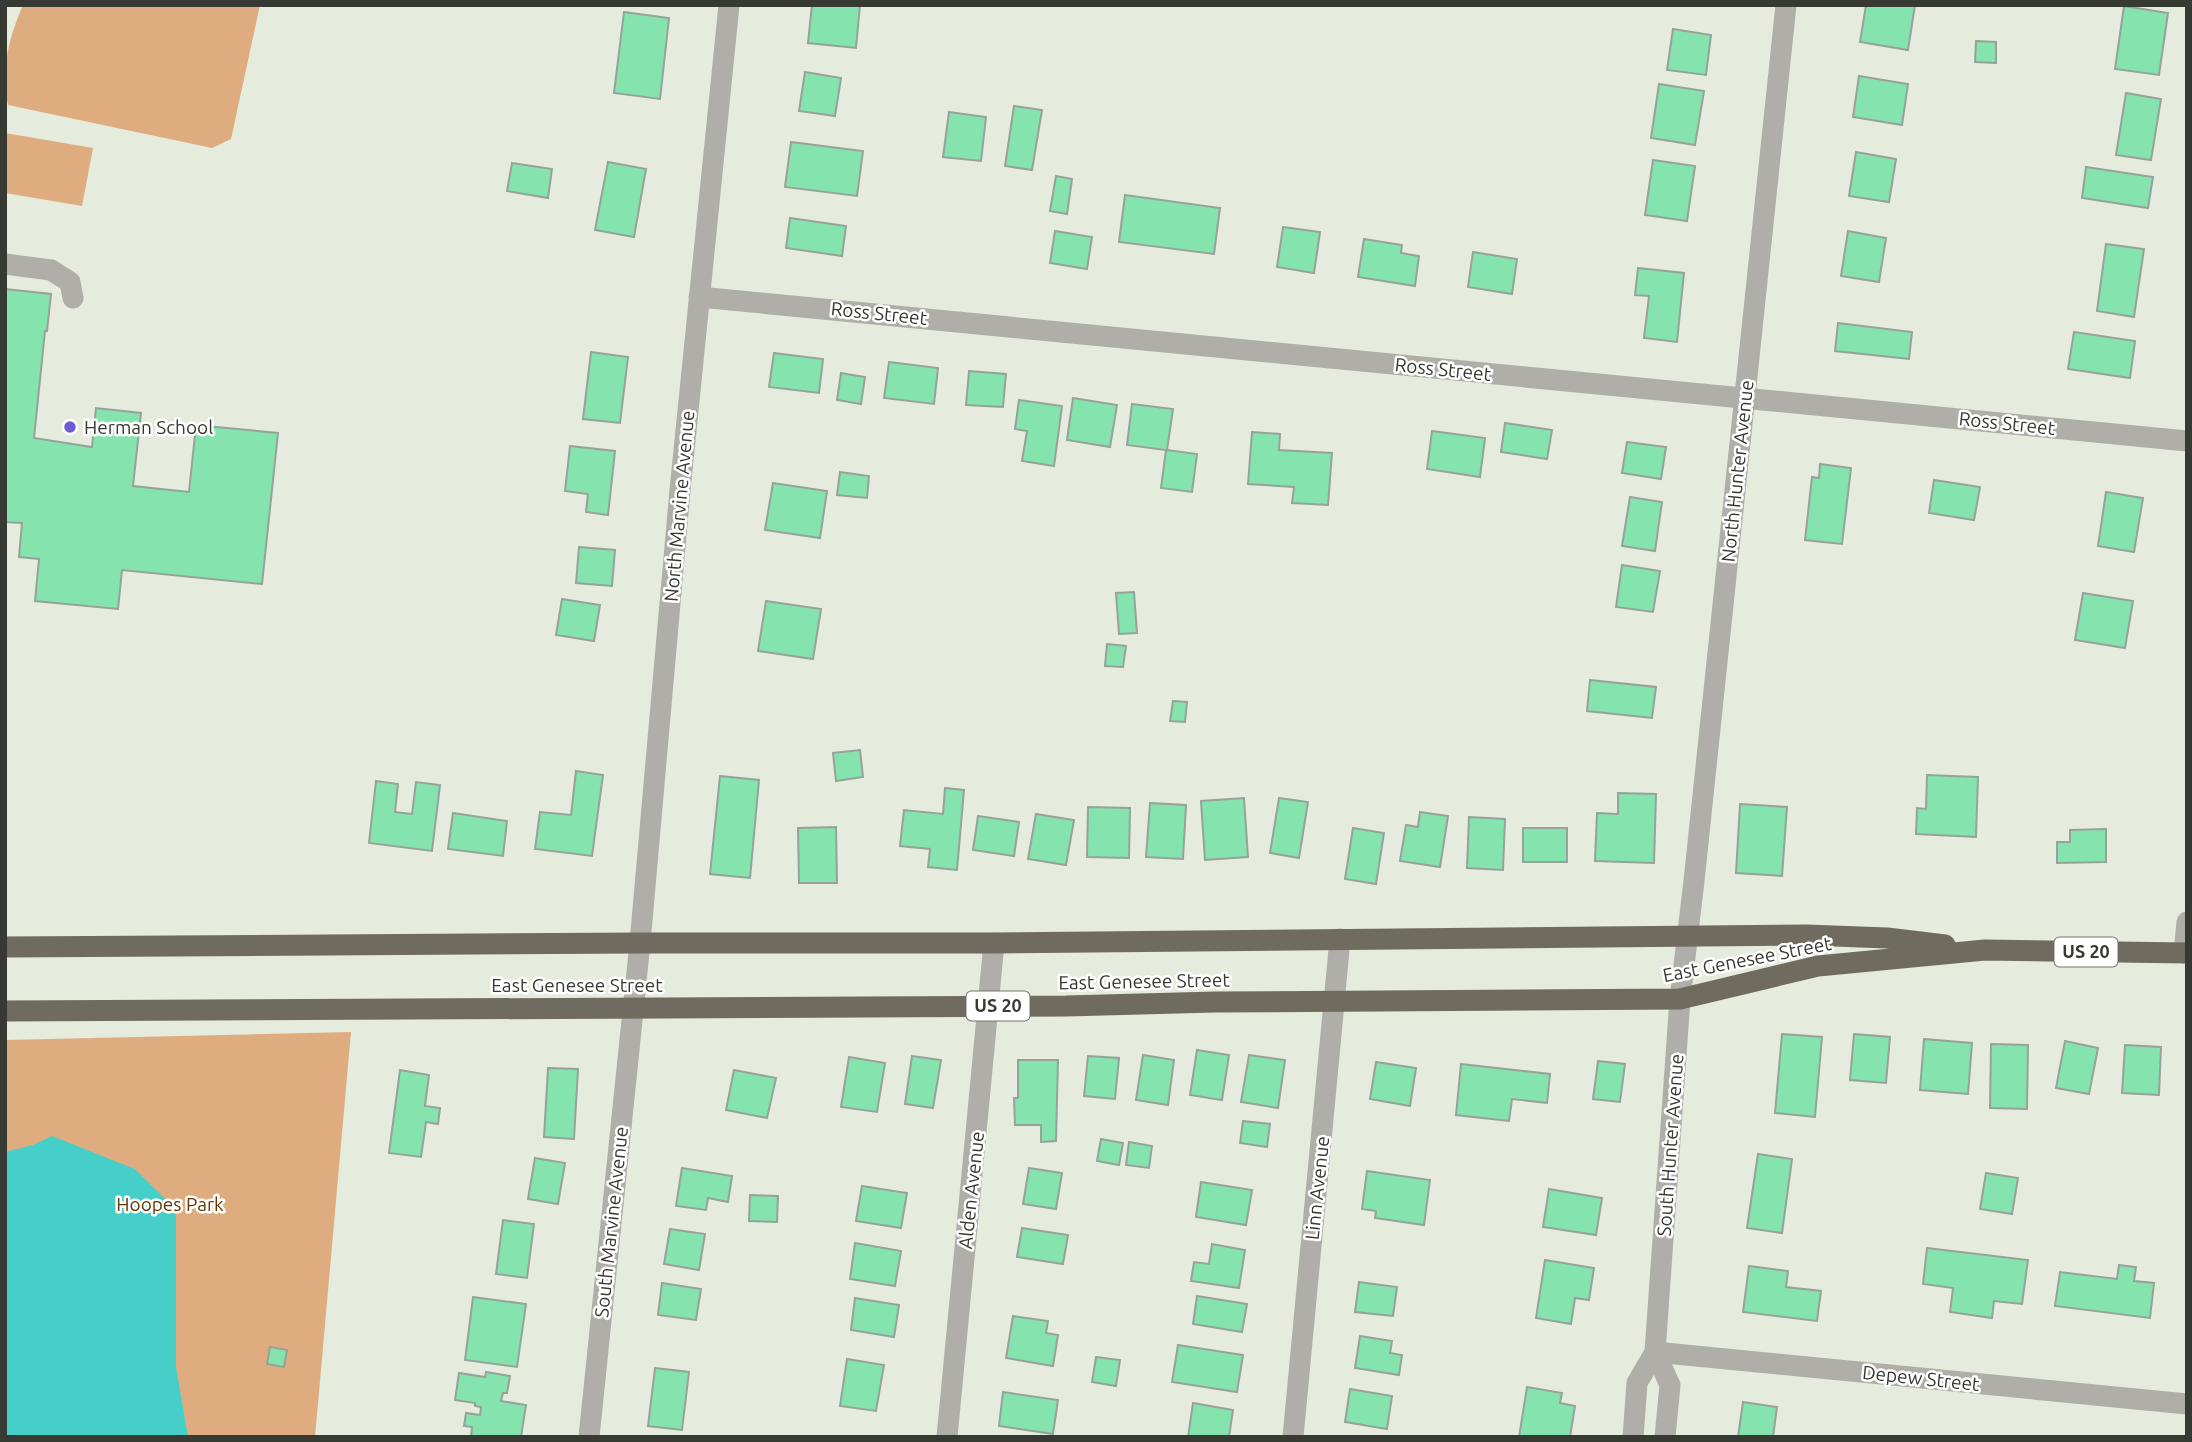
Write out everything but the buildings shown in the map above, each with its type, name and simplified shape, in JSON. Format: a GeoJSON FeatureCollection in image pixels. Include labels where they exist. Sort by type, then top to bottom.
{"type":"FeatureCollection","features":[{"type":"Feature","properties":{"kind":"highway","name":"East Genesee Street"},"geometry":{"type":"LineString","coordinates":[[5,947],[994,943],[1848,935],[1985,950],[2186,953]]}},
{"type":"Feature","properties":{"kind":"highway","name":"East Genesee Street"},"geometry":{"type":"LineString","coordinates":[[5,1011],[1680,999],[1818,966],[1985,950]]}},
{"type":"Feature","properties":{"kind":"street","name":"North Marvine Avenue"},"geometry":{"type":"LineString","coordinates":[[632,1007],[729,5]]}},
{"type":"Feature","properties":{"kind":"street","name":"North Hunter Avenue"},"geometry":{"type":"LineString","coordinates":[[1686,937],[1695,881],[1786,5]]}},
{"type":"Feature","properties":{"kind":"street"},"geometry":{"type":"LineString","coordinates":[[5,264],[51,270],[70,282],[73,298]]}},
{"type":"Feature","properties":{"kind":"street","name":"Ross Street"},"geometry":{"type":"LineString","coordinates":[[699,297],[2187,441]]}},
{"type":"Feature","properties":{"kind":"street"},"geometry":{"type":"LineString","coordinates":[[2186,953],[2187,922]]}},
{"type":"Feature","properties":{"kind":"street","name":"South Hunter Avenue"},"geometry":{"type":"LineString","coordinates":[[1633,1437],[1637,1383],[1655,1352],[1686,937]]}},
{"type":"Feature","properties":{"kind":"street","name":"Linn Avenue"},"geometry":{"type":"LineString","coordinates":[[1293,1437],[1340,939]]}},
{"type":"Feature","properties":{"kind":"street","name":"Alden Avenue"},"geometry":{"type":"LineString","coordinates":[[947,1437],[994,943]]}},
{"type":"Feature","properties":{"kind":"street","name":"South Marvine Avenue"},"geometry":{"type":"LineString","coordinates":[[589,1437],[632,1007]]}},
{"type":"Feature","properties":{"kind":"street","name":"South Hunter Avenue"},"geometry":{"type":"LineString","coordinates":[[1655,1352],[1670,1385],[1665,1437]]}},
{"type":"Feature","properties":{"kind":"street","name":"Depew Street"},"geometry":{"type":"LineString","coordinates":[[1655,1352],[2187,1404]]}},
{"type":"Feature","properties":{"kind":"green space"},"geometry":{"type":"Polygon","coordinates":[[[23,5],[260,5],[231,139],[212,148],[8,105],[5,80],[7,54],[23,5]]]}},
{"type":"Feature","properties":{"kind":"green space"},"geometry":{"type":"Polygon","coordinates":[[[5,133],[93,148],[82,206],[5,193],[5,133]]]}},
{"type":"Feature","properties":{"kind":"green space","name":"Hoopes Park"},"geometry":{"type":"Polygon","coordinates":[[[351,1032],[315,1437],[5,1437],[5,1040],[351,1032]]]}},
{"type":"Feature","properties":{"kind":"water"},"geometry":{"type":"Polygon","coordinates":[[[52,1136],[135,1169],[176,1210],[176,1367],[188,1437],[5,1437],[5,1152],[33,1145],[52,1136]]]}},
{"type":"Feature","properties":{"kind":"place","name":"Herman School"},"geometry":{"type":"Point","coordinates":[70,427]}}]}
